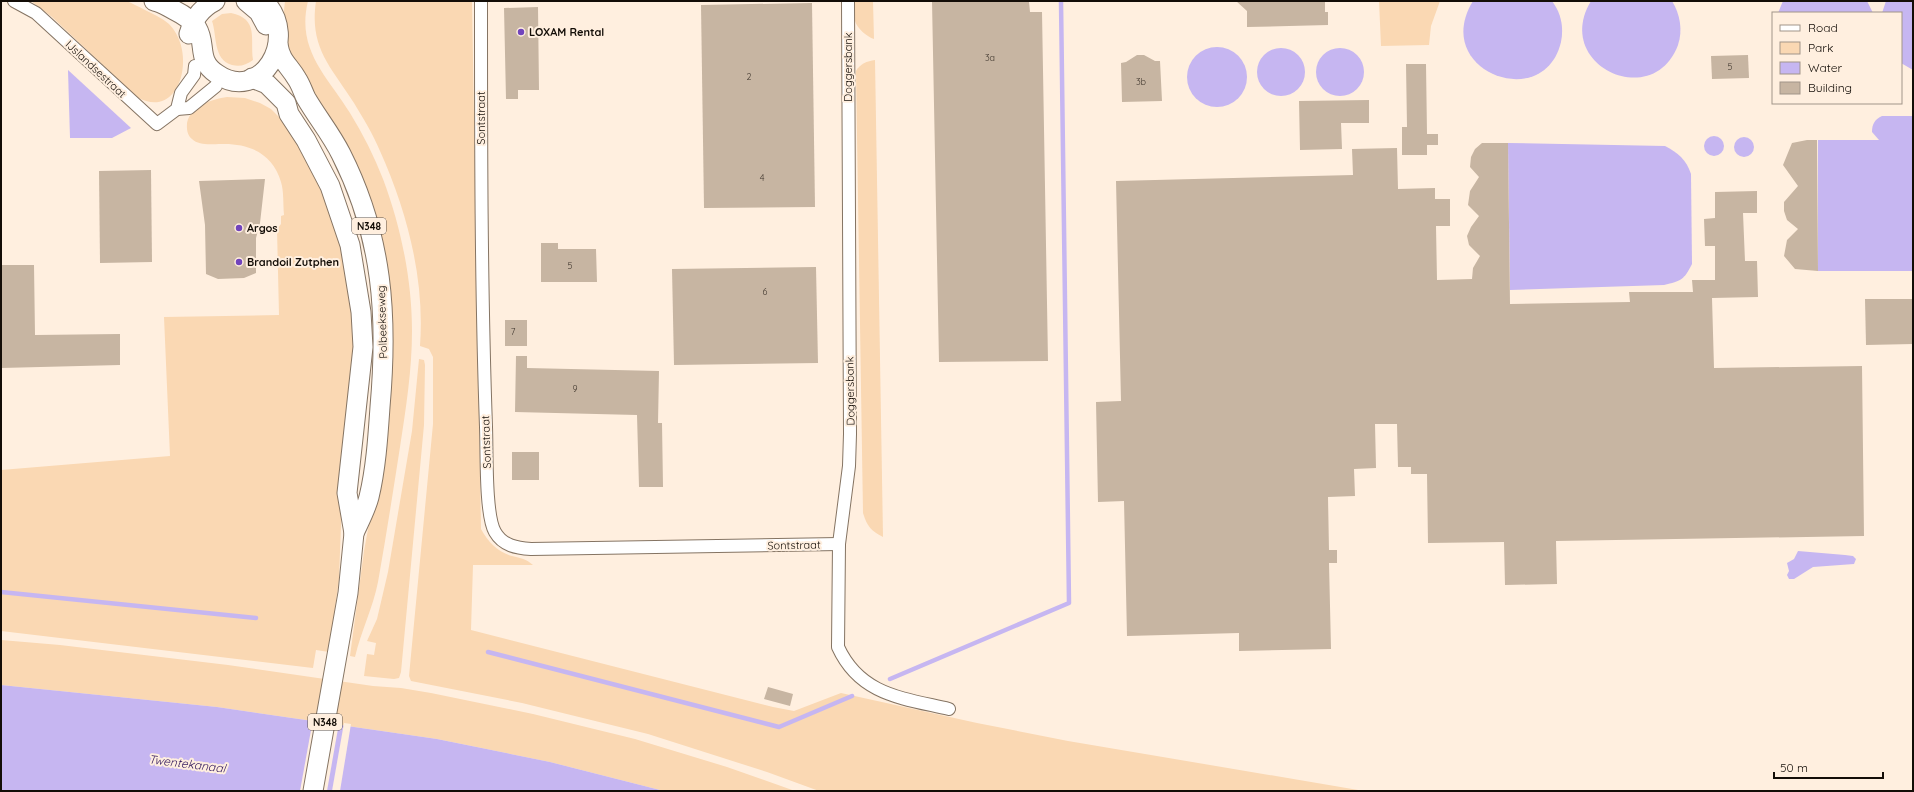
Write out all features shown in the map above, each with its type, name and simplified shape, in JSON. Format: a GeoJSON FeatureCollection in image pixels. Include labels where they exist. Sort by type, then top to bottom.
{"type":"FeatureCollection","features":[{"type":"Feature","properties":{"kind":"main road","name":"N348"},"geometry":{"type":"LineString","coordinates":[[144,1],[155,10],[176,22],[182,28],[200,34],[202,53],[208,65],[232,92],[250,85]]}},
{"type":"Feature","properties":{"kind":"main road"},"geometry":{"type":"LineString","coordinates":[[154,1],[180,13],[191,31],[203,9],[214,1]]}},
{"type":"Feature","properties":{"kind":"main road"},"geometry":{"type":"LineString","coordinates":[[194,1],[204,3],[214,1]]}},
{"type":"Feature","properties":{"kind":"main road","name":"N348"},"geometry":{"type":"LineString","coordinates":[[246,1],[256,8],[264,20],[267,29],[268,51],[275,54],[277,23],[271,10],[264,1]]}},
{"type":"Feature","properties":{"kind":"main road","name":"N348"},"geometry":{"type":"LineString","coordinates":[[191,31],[190,53],[195,66],[204,78],[223,83]]}},
{"type":"Feature","properties":{"kind":"main road"},"geometry":{"type":"LineString","coordinates":[[250,85],[263,71],[275,54]]}},
{"type":"Feature","properties":{"kind":"main road","name":"Polbeekseweg"},"geometry":{"type":"LineString","coordinates":[[275,54],[297,78],[307,99],[341,153],[354,180],[372,238],[380,274],[384,307],[383,367],[379,423],[369,498],[354,533]]}},
{"type":"Feature","properties":{"kind":"main road","name":"Polbeekseweg"},"geometry":{"type":"LineString","coordinates":[[250,85],[264,82],[271,87],[286,104],[288,114],[306,140],[330,186],[350,245],[356,270],[361,312],[363,347],[347,493],[354,533],[348,593],[313,791]]}},
{"type":"Feature","properties":{"kind":"street","name":"IJslandsestraat"},"geometry":{"type":"LineString","coordinates":[[14,1],[36,13],[157,124],[177,109],[189,108],[223,83]]}},
{"type":"Feature","properties":{"kind":"street","name":"Sontstraat"},"geometry":{"type":"LineString","coordinates":[[481,1],[483,355],[489,500],[495,532],[502,542],[531,549],[839,544]]}},
{"type":"Feature","properties":{"kind":"street","name":"Doggersbank"},"geometry":{"type":"LineString","coordinates":[[848,1],[850,434],[849,466],[839,544],[838,647],[844,660],[866,683],[893,696],[949,708]]}},
{"type":"Feature","properties":{"kind":"street"},"geometry":{"type":"LineString","coordinates":[[177,109],[181,93],[194,75],[195,66]]}},
{"type":"Feature","properties":{"kind":"green space"},"geometry":{"type":"Polygon","coordinates":[[[31,1],[126,1],[163,20],[169,24],[178,36],[182,51],[183,66],[180,81],[174,93],[164,100],[152,102],[137,97],[52,17],[31,1]]]}},
{"type":"Feature","properties":{"kind":"green space"},"geometry":{"type":"Polygon","coordinates":[[[285,1],[308,1],[305,18],[306,34],[310,48],[323,74],[350,113],[380,170],[395,216],[408,273],[412,331],[408,389],[378,582],[355,657],[350,656],[364,551],[373,502],[392,342],[388,277],[387,268],[288,53],[283,19],[285,1]]]}},
{"type":"Feature","properties":{"kind":"green space"},"geometry":{"type":"Polygon","coordinates":[[[316,1],[472,1],[481,529],[490,542],[502,552],[526,560],[533,565],[473,565],[471,630],[773,707],[794,711],[841,693],[977,723],[1068,741],[1364,791],[819,791],[767,772],[648,734],[522,703],[411,681],[409,676],[433,424],[433,357],[429,349],[420,346],[420,296],[417,271],[406,221],[390,174],[371,132],[330,67],[319,44],[316,32],[316,1]]]}},
{"type":"Feature","properties":{"kind":"green space"},"geometry":{"type":"Polygon","coordinates":[[[854,1],[873,1],[874,39],[863,32],[856,24],[854,17],[854,1]]]}},
{"type":"Feature","properties":{"kind":"green space"},"geometry":{"type":"Polygon","coordinates":[[[1379,1],[1440,1],[1431,26],[1429,45],[1381,46],[1379,1]]]}},
{"type":"Feature","properties":{"kind":"green space"},"geometry":{"type":"Polygon","coordinates":[[[231,13],[246,20],[251,30],[252,37],[253,60],[238,66],[226,62],[219,53],[212,21],[222,14],[231,13]]]}},
{"type":"Feature","properties":{"kind":"green space"},"geometry":{"type":"Polygon","coordinates":[[[875,60],[883,537],[875,533],[870,528],[863,513],[856,71],[864,63],[875,60]]]}},
{"type":"Feature","properties":{"kind":"green space"},"geometry":{"type":"Polygon","coordinates":[[[227,97],[245,98],[260,103],[271,109],[282,120],[313,170],[337,230],[350,289],[354,352],[342,499],[339,579],[329,652],[316,650],[313,668],[1,631],[1,470],[170,456],[164,317],[279,315],[277,229],[281,224],[281,216],[284,215],[283,190],[277,172],[266,157],[250,148],[231,144],[198,143],[189,136],[187,131],[190,115],[195,110],[207,102],[227,97]]]}},
{"type":"Feature","properties":{"kind":"green space"},"geometry":{"type":"Polygon","coordinates":[[[419,359],[424,360],[425,365],[424,425],[401,672],[399,678],[394,679],[364,676],[367,654],[374,655],[376,643],[367,641],[377,619],[388,572],[412,431],[419,359]]]}},
{"type":"Feature","properties":{"kind":"green space"},"geometry":{"type":"Polygon","coordinates":[[[1,640],[60,645],[228,665],[431,693],[533,714],[635,739],[727,767],[795,791],[664,791],[550,762],[437,739],[217,707],[1,685],[1,640]]]}},
{"type":"Feature","properties":{"kind":"water"},"geometry":{"type":"Polygon","coordinates":[[[1473,1],[1552,1],[1560,15],[1562,31],[1561,42],[1551,64],[1534,76],[1514,79],[1494,75],[1477,64],[1466,47],[1464,26],[1473,1]]]}},
{"type":"Feature","properties":{"kind":"water"},"geometry":{"type":"Polygon","coordinates":[[[1591,1],[1672,1],[1679,17],[1680,39],[1678,45],[1665,65],[1648,75],[1629,77],[1610,72],[1595,61],[1585,44],[1583,24],[1591,1]]]}},
{"type":"Feature","properties":{"kind":"water"},"geometry":{"type":"Polygon","coordinates":[[[1783,1],[1867,1],[1872,12],[1778,12],[1783,1]]]}},
{"type":"Feature","properties":{"kind":"water"},"geometry":{"type":"Polygon","coordinates":[[[1886,1],[1913,1],[1913,70],[1902,64],[1902,12],[1882,12],[1886,1]]]}},
{"type":"Feature","properties":{"kind":"water"},"geometry":{"type":"Polygon","coordinates":[[[1217,47],[1234,52],[1242,60],[1247,77],[1242,94],[1234,102],[1217,107],[1200,102],[1192,94],[1187,77],[1192,60],[1200,52],[1217,47]]]}},
{"type":"Feature","properties":{"kind":"water"},"geometry":{"type":"Polygon","coordinates":[[[1276,48],[1286,48],[1298,55],[1305,67],[1305,77],[1298,89],[1286,96],[1276,96],[1268,92],[1261,85],[1257,77],[1257,67],[1261,59],[1268,52],[1276,48]]]}},
{"type":"Feature","properties":{"kind":"water"},"geometry":{"type":"Polygon","coordinates":[[[1335,48],[1345,48],[1357,55],[1364,67],[1364,77],[1357,89],[1345,96],[1335,96],[1327,92],[1320,85],[1316,77],[1316,67],[1320,59],[1327,52],[1335,48]]]}},
{"type":"Feature","properties":{"kind":"water"},"geometry":{"type":"Polygon","coordinates":[[[68,70],[131,128],[112,138],[70,138],[68,70]]]}},
{"type":"Feature","properties":{"kind":"water"},"geometry":{"type":"Polygon","coordinates":[[[1882,116],[1913,116],[1913,271],[1818,271],[1818,140],[1879,140],[1872,132],[1872,129],[1876,120],[1882,116]]]}},
{"type":"Feature","properties":{"kind":"water"},"geometry":{"type":"Polygon","coordinates":[[[1714,136],[1721,139],[1724,146],[1721,153],[1714,156],[1707,153],[1704,146],[1707,139],[1714,136]]]}},
{"type":"Feature","properties":{"kind":"water"},"geometry":{"type":"Polygon","coordinates":[[[1744,137],[1751,140],[1754,147],[1751,154],[1744,157],[1737,154],[1734,147],[1737,140],[1744,137]]]}},
{"type":"Feature","properties":{"kind":"water"},"geometry":{"type":"Polygon","coordinates":[[[1508,143],[1665,146],[1674,151],[1684,160],[1691,174],[1692,264],[1687,273],[1678,281],[1664,285],[1510,290],[1508,143]]]}},
{"type":"Feature","properties":{"kind":"water"},"geometry":{"type":"Polygon","coordinates":[[[1798,551],[1853,556],[1856,559],[1854,564],[1813,567],[1794,579],[1789,579],[1787,575],[1789,571],[1787,563],[1794,559],[1798,551]]]}},
{"type":"Feature","properties":{"kind":"water","name":"Twentekanaal"},"geometry":{"type":"Polygon","coordinates":[[[1,685],[217,707],[437,739],[550,762],[664,791],[1,791],[1,685]]]}},
{"type":"Feature","properties":{"kind":"pier"},"geometry":{"type":"Polygon","coordinates":[[[313,719],[339,723],[327,791],[300,791],[313,719]]]}},
{"type":"Feature","properties":{"kind":"pier"},"geometry":{"type":"Polygon","coordinates":[[[344,723],[351,724],[340,791],[332,791],[344,723]]]}},
{"type":"Feature","properties":{"kind":"building"},"geometry":{"type":"Polygon","coordinates":[[[932,1],[1029,2],[1030,12],[1042,12],[1048,361],[939,362],[932,1]]]}},
{"type":"Feature","properties":{"kind":"building"},"geometry":{"type":"Polygon","coordinates":[[[1236,1],[1325,1],[1325,12],[1328,12],[1328,25],[1247,27],[1247,11],[1236,1]]]}},
{"type":"Feature","properties":{"kind":"building"},"geometry":{"type":"Polygon","coordinates":[[[812,3],[815,207],[704,208],[701,5],[812,3]]]}},
{"type":"Feature","properties":{"kind":"building"},"geometry":{"type":"Polygon","coordinates":[[[538,7],[539,90],[518,90],[518,99],[506,99],[504,8],[538,7]]]}},
{"type":"Feature","properties":{"kind":"building"},"geometry":{"type":"Polygon","coordinates":[[[1137,55],[1144,55],[1155,61],[1160,61],[1162,101],[1122,102],[1121,63],[1126,62],[1137,55]]]}},
{"type":"Feature","properties":{"kind":"building"},"geometry":{"type":"Polygon","coordinates":[[[1748,55],[1749,78],[1712,79],[1711,56],[1748,55]]]}},
{"type":"Feature","properties":{"kind":"building"},"geometry":{"type":"Polygon","coordinates":[[[1406,64],[1426,64],[1427,134],[1438,134],[1438,145],[1427,145],[1427,155],[1402,155],[1402,127],[1407,127],[1406,64]]]}},
{"type":"Feature","properties":{"kind":"building"},"geometry":{"type":"Polygon","coordinates":[[[1369,100],[1369,123],[1341,123],[1342,149],[1300,150],[1299,101],[1369,100]]]}},
{"type":"Feature","properties":{"kind":"building"},"geometry":{"type":"Polygon","coordinates":[[[1817,140],[1818,271],[1795,269],[1784,256],[1787,240],[1798,229],[1787,220],[1784,211],[1784,202],[1798,186],[1783,165],[1792,143],[1817,140]]]}},
{"type":"Feature","properties":{"kind":"building"},"geometry":{"type":"Polygon","coordinates":[[[1482,143],[1508,143],[1510,304],[1630,302],[1629,292],[1693,292],[1692,280],[1715,280],[1715,246],[1705,246],[1704,219],[1715,218],[1715,192],[1757,191],[1757,213],[1743,213],[1745,261],[1757,261],[1758,297],[1712,298],[1714,368],[1862,366],[1864,536],[1556,541],[1557,584],[1505,585],[1504,542],[1428,543],[1427,474],[1411,474],[1411,467],[1398,467],[1397,424],[1375,424],[1376,468],[1354,469],[1355,496],[1328,497],[1329,550],[1337,550],[1337,563],[1329,563],[1331,649],[1239,651],[1239,633],[1127,636],[1124,501],[1098,502],[1096,402],[1121,401],[1116,181],[1353,175],[1352,149],[1397,148],[1398,189],[1435,188],[1435,199],[1450,199],[1450,226],[1436,226],[1437,280],[1472,279],[1473,268],[1480,256],[1469,245],[1467,236],[1471,227],[1479,216],[1468,205],[1470,191],[1479,177],[1470,167],[1471,157],[1475,149],[1482,143]]]}},
{"type":"Feature","properties":{"kind":"building"},"geometry":{"type":"Polygon","coordinates":[[[151,170],[152,262],[100,263],[99,171],[151,170]]]}},
{"type":"Feature","properties":{"kind":"building"},"geometry":{"type":"Polygon","coordinates":[[[265,179],[260,223],[256,238],[256,273],[244,278],[218,279],[206,274],[205,225],[199,181],[265,179]]]}},
{"type":"Feature","properties":{"kind":"building"},"geometry":{"type":"Polygon","coordinates":[[[541,243],[558,243],[558,249],[596,249],[597,282],[541,282],[541,243]]]}},
{"type":"Feature","properties":{"kind":"building"},"geometry":{"type":"Polygon","coordinates":[[[1,265],[34,265],[35,335],[120,334],[120,365],[1,368],[1,265]]]}},
{"type":"Feature","properties":{"kind":"building"},"geometry":{"type":"Polygon","coordinates":[[[816,267],[818,363],[674,365],[672,269],[816,267]]]}},
{"type":"Feature","properties":{"kind":"building"},"geometry":{"type":"Polygon","coordinates":[[[1865,299],[1913,299],[1913,344],[1866,345],[1865,299]]]}},
{"type":"Feature","properties":{"kind":"building"},"geometry":{"type":"Polygon","coordinates":[[[505,320],[527,320],[527,346],[505,346],[505,320]]]}},
{"type":"Feature","properties":{"kind":"building"},"geometry":{"type":"Polygon","coordinates":[[[516,356],[527,356],[527,368],[659,371],[658,423],[662,423],[663,487],[639,487],[637,415],[515,412],[516,356]]]}},
{"type":"Feature","properties":{"kind":"building"},"geometry":{"type":"Polygon","coordinates":[[[512,452],[539,452],[539,480],[512,480],[512,452]]]}},
{"type":"Feature","properties":{"kind":"building"},"geometry":{"type":"Polygon","coordinates":[[[768,687],[793,694],[790,706],[764,699],[768,687]]]}},
{"type":"Feature","properties":{"kind":"waterway"},"geometry":{"type":"LineString","coordinates":[[890,679],[1069,603],[1061,1]]}},
{"type":"Feature","properties":{"kind":"waterway"},"geometry":{"type":"LineString","coordinates":[[1,592],[256,618]]}},
{"type":"Feature","properties":{"kind":"waterway"},"geometry":{"type":"LineString","coordinates":[[488,652],[779,727],[852,696]]}},
{"type":"Feature","properties":{"kind":"place","name":"LOXAM Rental"},"geometry":{"type":"Point","coordinates":[521,32]}},
{"type":"Feature","properties":{"kind":"place","name":"Argos"},"geometry":{"type":"Point","coordinates":[239,228]}},
{"type":"Feature","properties":{"kind":"place","name":"Brandoil Zutphen"},"geometry":{"type":"Point","coordinates":[239,262]}}]}
